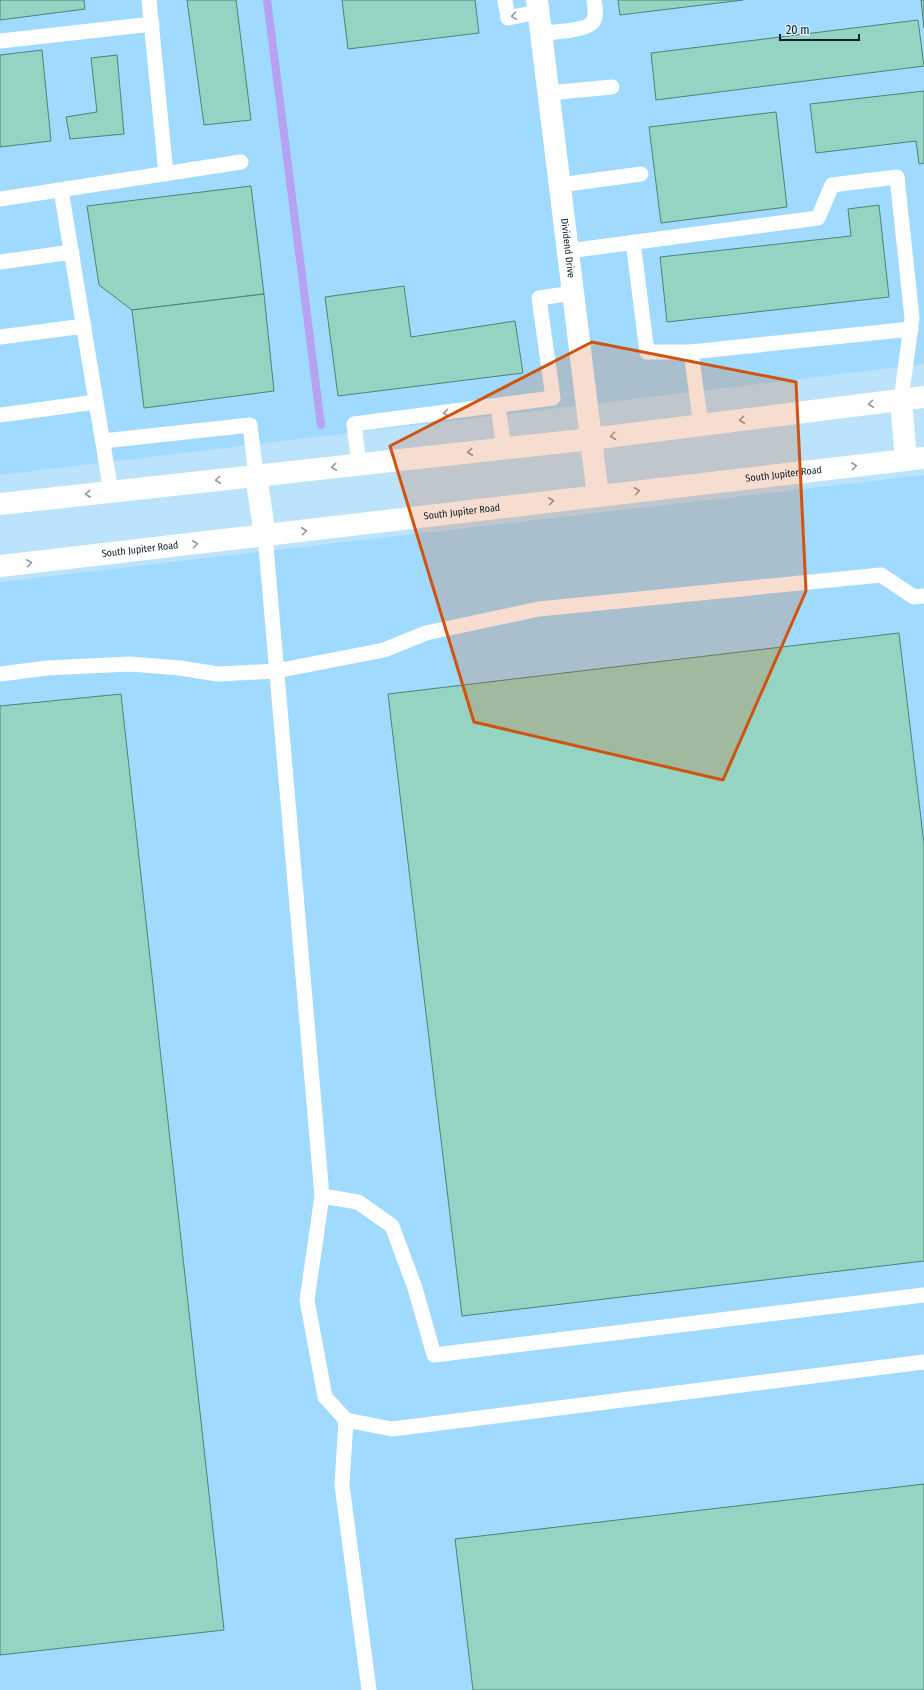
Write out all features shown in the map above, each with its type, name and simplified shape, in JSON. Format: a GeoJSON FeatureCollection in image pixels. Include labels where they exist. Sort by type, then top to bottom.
{"type":"FeatureCollection","features":[{"type":"Feature","properties":{"kind":"main road","name":"Dividend Drive"},"geometry":{"type":"LineString","coordinates":[[538,15],[598,496]]}},
{"type":"Feature","properties":{"kind":"main road"},"geometry":{"type":"LineString","coordinates":[[0,504],[591,439],[924,397]]}},
{"type":"Feature","properties":{"kind":"main road"},"geometry":{"type":"LineString","coordinates":[[901,400],[915,459]]}},
{"type":"Feature","properties":{"kind":"main road","name":"South Jupiter Road"},"geometry":{"type":"LineString","coordinates":[[0,566],[915,459]]}},
{"type":"Feature","properties":{"kind":"main road"},"geometry":{"type":"LineString","coordinates":[[256,476],[265,535]]}},
{"type":"Feature","properties":{"kind":"lane"},"geometry":{"type":"LineString","coordinates":[[149,0],[166,174]]}},
{"type":"Feature","properties":{"kind":"lane"},"geometry":{"type":"LineString","coordinates":[[505,0],[508,18],[538,15],[586,27],[593,22],[596,13],[594,0]]}},
{"type":"Feature","properties":{"kind":"lane"},"geometry":{"type":"LineString","coordinates":[[0,41],[152,24]]}},
{"type":"Feature","properties":{"kind":"lane"},"geometry":{"type":"LineString","coordinates":[[548,93],[612,87]]}},
{"type":"Feature","properties":{"kind":"lane"},"geometry":{"type":"LineString","coordinates":[[0,199],[241,162]]}},
{"type":"Feature","properties":{"kind":"lane"},"geometry":{"type":"LineString","coordinates":[[560,185],[641,174]]}},
{"type":"Feature","properties":{"kind":"lane"},"geometry":{"type":"LineString","coordinates":[[568,251],[818,218],[832,185],[897,177],[912,318],[901,400]]}},
{"type":"Feature","properties":{"kind":"lane"},"geometry":{"type":"LineString","coordinates":[[61,190],[111,492]]}},
{"type":"Feature","properties":{"kind":"lane"},"geometry":{"type":"LineString","coordinates":[[633,242],[647,352],[691,352],[911,329]]}},
{"type":"Feature","properties":{"kind":"lane"},"geometry":{"type":"LineString","coordinates":[[0,262],[72,252]]}},
{"type":"Feature","properties":{"kind":"lane"},"geometry":{"type":"LineString","coordinates":[[359,465],[354,424],[553,398],[539,298],[573,293]]}},
{"type":"Feature","properties":{"kind":"lane"},"geometry":{"type":"LineString","coordinates":[[0,337],[84,326]]}},
{"type":"Feature","properties":{"kind":"lane"},"geometry":{"type":"LineString","coordinates":[[691,352],[701,426]]}},
{"type":"Feature","properties":{"kind":"lane"},"geometry":{"type":"LineString","coordinates":[[0,415],[96,402]]}},
{"type":"Feature","properties":{"kind":"lane"},"geometry":{"type":"LineString","coordinates":[[498,406],[504,449]]}},
{"type":"Feature","properties":{"kind":"lane"},"geometry":{"type":"LineString","coordinates":[[103,441],[250,425],[256,476]]}},
{"type":"Feature","properties":{"kind":"lane"},"geometry":{"type":"LineString","coordinates":[[265,535],[322,1196],[308,1300],[325,1397],[346,1420],[392,1429],[924,1362]]}},
{"type":"Feature","properties":{"kind":"lane"},"geometry":{"type":"LineString","coordinates":[[0,674],[47,668],[130,664],[180,668],[218,674],[276,672],[384,650],[426,633],[539,609],[881,575],[914,597],[924,596]]}},
{"type":"Feature","properties":{"kind":"lane"},"geometry":{"type":"LineString","coordinates":[[322,1196],[358,1202],[392,1226],[415,1288],[434,1355],[924,1295]]}},
{"type":"Feature","properties":{"kind":"lane"},"geometry":{"type":"LineString","coordinates":[[346,1420],[342,1485],[369,1690]]}},
{"type":"Feature","properties":{"kind":"highlighted area"},"geometry":{"type":"Polygon","coordinates":[[[592,342],[796,382],[806,591],[723,780],[474,722],[390,446],[592,342]]]}},
{"type":"Feature","properties":{"kind":"shaded area"},"geometry":{"type":"Polygon","coordinates":[[[0,0],[924,0],[924,364],[0,475],[0,0]]]}},
{"type":"Feature","properties":{"kind":"shaded area"},"geometry":{"type":"Polygon","coordinates":[[[924,475],[924,1690],[0,1690],[0,582],[924,475]]]}},
{"type":"Feature","properties":{"kind":"building"},"geometry":{"type":"Polygon","coordinates":[[[0,0],[84,0],[85,9],[0,20],[0,0]]]}},
{"type":"Feature","properties":{"kind":"building"},"geometry":{"type":"Polygon","coordinates":[[[187,0],[236,0],[251,120],[204,125],[187,0]]]}},
{"type":"Feature","properties":{"kind":"building"},"geometry":{"type":"Polygon","coordinates":[[[342,0],[475,0],[479,33],[348,49],[342,0]]]}},
{"type":"Feature","properties":{"kind":"building"},"geometry":{"type":"Polygon","coordinates":[[[618,0],[743,0],[620,15],[618,0]]]}},
{"type":"Feature","properties":{"kind":"building"},"geometry":{"type":"Polygon","coordinates":[[[921,0],[924,0],[924,28],[921,0]]]}},
{"type":"Feature","properties":{"kind":"building"},"geometry":{"type":"Polygon","coordinates":[[[918,20],[924,66],[656,100],[651,53],[918,20]]]}},
{"type":"Feature","properties":{"kind":"building"},"geometry":{"type":"Polygon","coordinates":[[[42,50],[51,141],[0,147],[0,55],[42,50]]]}},
{"type":"Feature","properties":{"kind":"building"},"geometry":{"type":"Polygon","coordinates":[[[117,55],[124,134],[70,139],[66,117],[97,112],[91,58],[117,55]]]}},
{"type":"Feature","properties":{"kind":"building"},"geometry":{"type":"Polygon","coordinates":[[[924,91],[924,163],[919,164],[916,141],[816,153],[810,104],[924,91]]]}},
{"type":"Feature","properties":{"kind":"building"},"geometry":{"type":"Polygon","coordinates":[[[776,112],[787,207],[661,223],[649,127],[776,112]]]}},
{"type":"Feature","properties":{"kind":"building"},"geometry":{"type":"Polygon","coordinates":[[[251,186],[264,294],[132,310],[99,285],[87,206],[251,186]]]}},
{"type":"Feature","properties":{"kind":"building"},"geometry":{"type":"Polygon","coordinates":[[[879,205],[889,297],[667,322],[660,257],[851,236],[848,209],[879,205]]]}},
{"type":"Feature","properties":{"kind":"building"},"geometry":{"type":"Polygon","coordinates":[[[404,286],[411,337],[515,321],[523,373],[338,396],[325,297],[404,286]]]}},
{"type":"Feature","properties":{"kind":"building"},"geometry":{"type":"Polygon","coordinates":[[[264,294],[274,391],[144,408],[132,310],[264,294]]]}},
{"type":"Feature","properties":{"kind":"building"},"geometry":{"type":"Polygon","coordinates":[[[899,633],[924,844],[924,1261],[462,1316],[388,694],[899,633]]]}},
{"type":"Feature","properties":{"kind":"building"},"geometry":{"type":"Polygon","coordinates":[[[121,694],[224,1630],[0,1655],[0,706],[121,694]]]}},
{"type":"Feature","properties":{"kind":"building"},"geometry":{"type":"Polygon","coordinates":[[[924,1484],[924,1690],[473,1690],[455,1539],[924,1484]]]}},
{"type":"Feature","properties":{"kind":"waterway"},"geometry":{"type":"LineString","coordinates":[[267,0],[321,425]]}}]}
